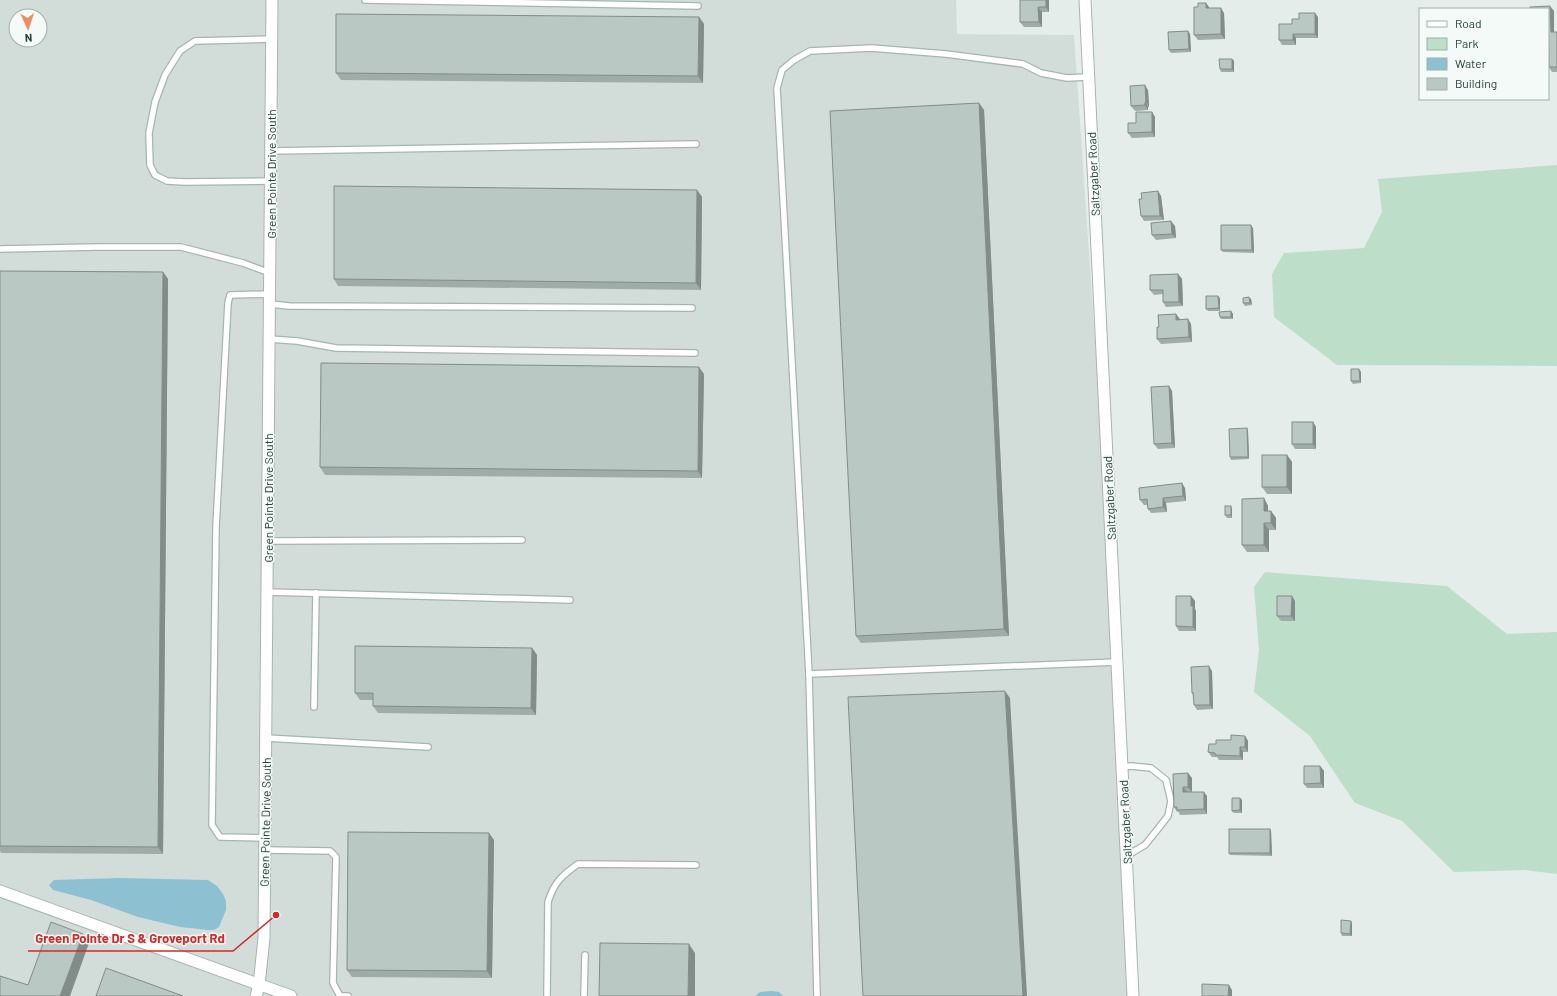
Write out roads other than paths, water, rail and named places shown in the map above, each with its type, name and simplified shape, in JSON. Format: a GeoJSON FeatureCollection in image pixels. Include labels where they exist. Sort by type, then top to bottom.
{"type":"FeatureCollection","features":[{"type":"Feature","properties":{"kind":"street","name":"Green Pointe Drive South"},"geometry":{"type":"LineString","coordinates":[[256,996],[259,985],[264,938],[272,0]]}},
{"type":"Feature","properties":{"kind":"street","name":"Saltzgaber Road"},"geometry":{"type":"LineString","coordinates":[[1085,0],[1133,996]]}},
{"type":"Feature","properties":{"kind":"street"},"geometry":{"type":"LineString","coordinates":[[0,891],[291,996]]}},
{"type":"Feature","properties":{"kind":"lane"},"geometry":{"type":"LineString","coordinates":[[364,0],[698,6]]}},
{"type":"Feature","properties":{"kind":"lane"},"geometry":{"type":"LineString","coordinates":[[271,181],[167,181],[155,175],[150,165],[149,132],[155,102],[165,75],[180,51],[195,41],[272,39]]}},
{"type":"Feature","properties":{"kind":"lane"},"geometry":{"type":"LineString","coordinates":[[817,996],[809,674],[777,88],[782,70],[794,60],[810,51],[871,48],[946,54],[1023,64],[1041,73],[1068,78],[1088,77]]}},
{"type":"Feature","properties":{"kind":"lane"},"geometry":{"type":"LineString","coordinates":[[271,151],[696,144]]}},
{"type":"Feature","properties":{"kind":"lane"},"geometry":{"type":"LineString","coordinates":[[0,249],[180,247],[243,263],[270,273]]}},
{"type":"Feature","properties":{"kind":"lane"},"geometry":{"type":"LineString","coordinates":[[265,838],[220,836],[212,825],[216,527],[228,303],[230,295],[270,299],[297,306],[692,308]]}},
{"type":"Feature","properties":{"kind":"lane"},"geometry":{"type":"LineString","coordinates":[[269,339],[297,340],[336,348],[695,353]]}},
{"type":"Feature","properties":{"kind":"lane"},"geometry":{"type":"LineString","coordinates":[[268,541],[522,540]]}},
{"type":"Feature","properties":{"kind":"lane"},"geometry":{"type":"LineString","coordinates":[[267,592],[570,600]]}},
{"type":"Feature","properties":{"kind":"lane"},"geometry":{"type":"LineString","coordinates":[[314,707],[316,593]]}},
{"type":"Feature","properties":{"kind":"lane"},"geometry":{"type":"LineString","coordinates":[[809,674],[1117,662]]}},
{"type":"Feature","properties":{"kind":"lane"},"geometry":{"type":"LineString","coordinates":[[266,738],[428,747]]}},
{"type":"Feature","properties":{"kind":"lane"},"geometry":{"type":"LineString","coordinates":[[1122,767],[1131,766],[1151,768],[1166,780],[1171,800],[1168,816],[1158,830],[1145,845],[1126,856]]}},
{"type":"Feature","properties":{"kind":"lane"},"geometry":{"type":"LineString","coordinates":[[265,850],[330,851],[336,857],[334,983],[340,996],[348,996]]}},
{"type":"Feature","properties":{"kind":"lane"},"geometry":{"type":"LineString","coordinates":[[547,996],[548,902],[552,889],[562,875],[578,864],[696,865]]}},
{"type":"Feature","properties":{"kind":"lane"},"geometry":{"type":"LineString","coordinates":[[584,996],[585,954]]}},
{"type":"Feature","properties":{"kind":"water"},"geometry":{"type":"Polygon","coordinates":[[[119,878],[208,880],[217,886],[223,894],[226,901],[226,910],[219,927],[214,930],[180,927],[138,917],[91,900],[53,890],[49,885],[54,880],[119,878]]]}},
{"type":"Feature","properties":{"kind":"water"},"geometry":{"type":"Polygon","coordinates":[[[760,992],[779,992],[783,996],[755,996],[760,992]]]}},
{"type":"Feature","properties":{"kind":"place","name":"Green Pointe Dr S & Groveport Rd"},"geometry":{"type":"Point","coordinates":[276,915]}}]}
